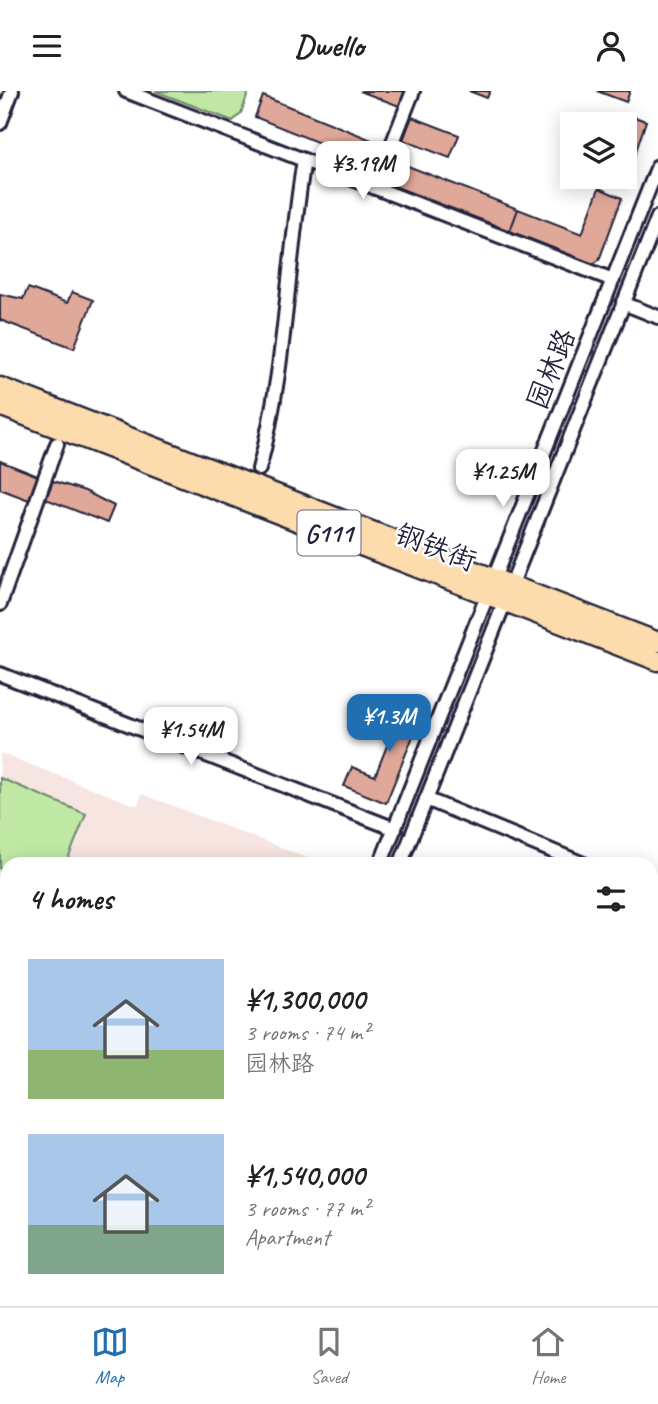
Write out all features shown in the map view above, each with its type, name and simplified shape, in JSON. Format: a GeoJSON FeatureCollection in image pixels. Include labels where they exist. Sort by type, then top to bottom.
{"type":"FeatureCollection","features":[{"type":"Feature","properties":{"kind":"highway","name":"钢铁街"},"geometry":{"type":"LineString","coordinates":[[0,387],[658,642]]}},
{"type":"Feature","properties":{"kind":"highway","name":"钢铁街"},"geometry":{"type":"LineString","coordinates":[[0,406],[658,661]]}},
{"type":"Feature","properties":{"kind":"street"},"geometry":{"type":"LineString","coordinates":[[0,123],[12,91]]}},
{"type":"Feature","properties":{"kind":"street"},"geometry":{"type":"LineString","coordinates":[[126,91],[613,280]]}},
{"type":"Feature","properties":{"kind":"street"},"geometry":{"type":"LineString","coordinates":[[376,188],[413,91]]}},
{"type":"Feature","properties":{"kind":"street"},"geometry":{"type":"LineString","coordinates":[[259,469],[276,386],[292,235],[304,160]]}},
{"type":"Feature","properties":{"kind":"street","name":"园林路"},"geometry":{"type":"LineString","coordinates":[[383,857],[658,166]]}},
{"type":"Feature","properties":{"kind":"street","name":"园林路"},"geometry":{"type":"LineString","coordinates":[[403,857],[658,216]]}},
{"type":"Feature","properties":{"kind":"street"},"geometry":{"type":"LineString","coordinates":[[624,303],[658,317]]}},
{"type":"Feature","properties":{"kind":"street"},"geometry":{"type":"LineString","coordinates":[[0,604],[57,444]]}},
{"type":"Feature","properties":{"kind":"street"},"geometry":{"type":"LineString","coordinates":[[0,674],[394,829]]}},
{"type":"Feature","properties":{"kind":"street"},"geometry":{"type":"LineString","coordinates":[[426,799],[567,857]]}},
{"type":"Feature","properties":{"kind":"shaded area"},"geometry":{"type":"Polygon","coordinates":[[[0,753],[137,806],[142,794],[305,857],[0,857],[0,753]]]}},
{"type":"Feature","properties":{"kind":"green space"},"geometry":{"type":"Polygon","coordinates":[[[155,91],[249,91],[241,113],[233,121],[155,91]]]}},
{"type":"Feature","properties":{"kind":"green space"},"geometry":{"type":"Polygon","coordinates":[[[0,778],[86,814],[69,857],[0,857],[0,778]]]}},
{"type":"Feature","properties":{"kind":"building"},"geometry":{"type":"Polygon","coordinates":[[[360,91],[405,91],[399,106],[360,91]]]}},
{"type":"Feature","properties":{"kind":"building"},"geometry":{"type":"Polygon","coordinates":[[[469,91],[490,91],[487,98],[469,91]]]}},
{"type":"Feature","properties":{"kind":"building"},"geometry":{"type":"Polygon","coordinates":[[[597,91],[630,91],[626,102],[597,91]]]}},
{"type":"Feature","properties":{"kind":"building"},"geometry":{"type":"Polygon","coordinates":[[[263,96],[384,145],[376,166],[255,117],[263,96]]]}},
{"type":"Feature","properties":{"kind":"building"},"geometry":{"type":"Polygon","coordinates":[[[412,117],[459,135],[450,158],[403,140],[412,117]]]}},
{"type":"Feature","properties":{"kind":"building"},"geometry":{"type":"Polygon","coordinates":[[[637,118],[646,121],[637,148],[637,118]]]}},
{"type":"Feature","properties":{"kind":"building"},"geometry":{"type":"Polygon","coordinates":[[[395,161],[518,209],[510,231],[386,183],[395,161]]]}},
{"type":"Feature","properties":{"kind":"building"},"geometry":{"type":"Polygon","coordinates":[[[599,189],[622,198],[599,260],[593,264],[510,231],[518,209],[582,234],[599,189]]]}},
{"type":"Feature","properties":{"kind":"building"},"geometry":{"type":"Polygon","coordinates":[[[28,288],[67,303],[72,292],[93,300],[74,348],[0,320],[0,294],[23,299],[28,288]]]}},
{"type":"Feature","properties":{"kind":"building"},"geometry":{"type":"Polygon","coordinates":[[[0,461],[43,478],[34,502],[0,489],[0,461]]]}},
{"type":"Feature","properties":{"kind":"building"},"geometry":{"type":"Polygon","coordinates":[[[53,481],[85,491],[114,506],[107,523],[46,499],[53,481]]]}},
{"type":"Feature","properties":{"kind":"building"},"geometry":{"type":"Polygon","coordinates":[[[397,699],[424,709],[386,803],[344,786],[352,767],[375,776],[392,733],[384,730],[397,699]]]}}]}
